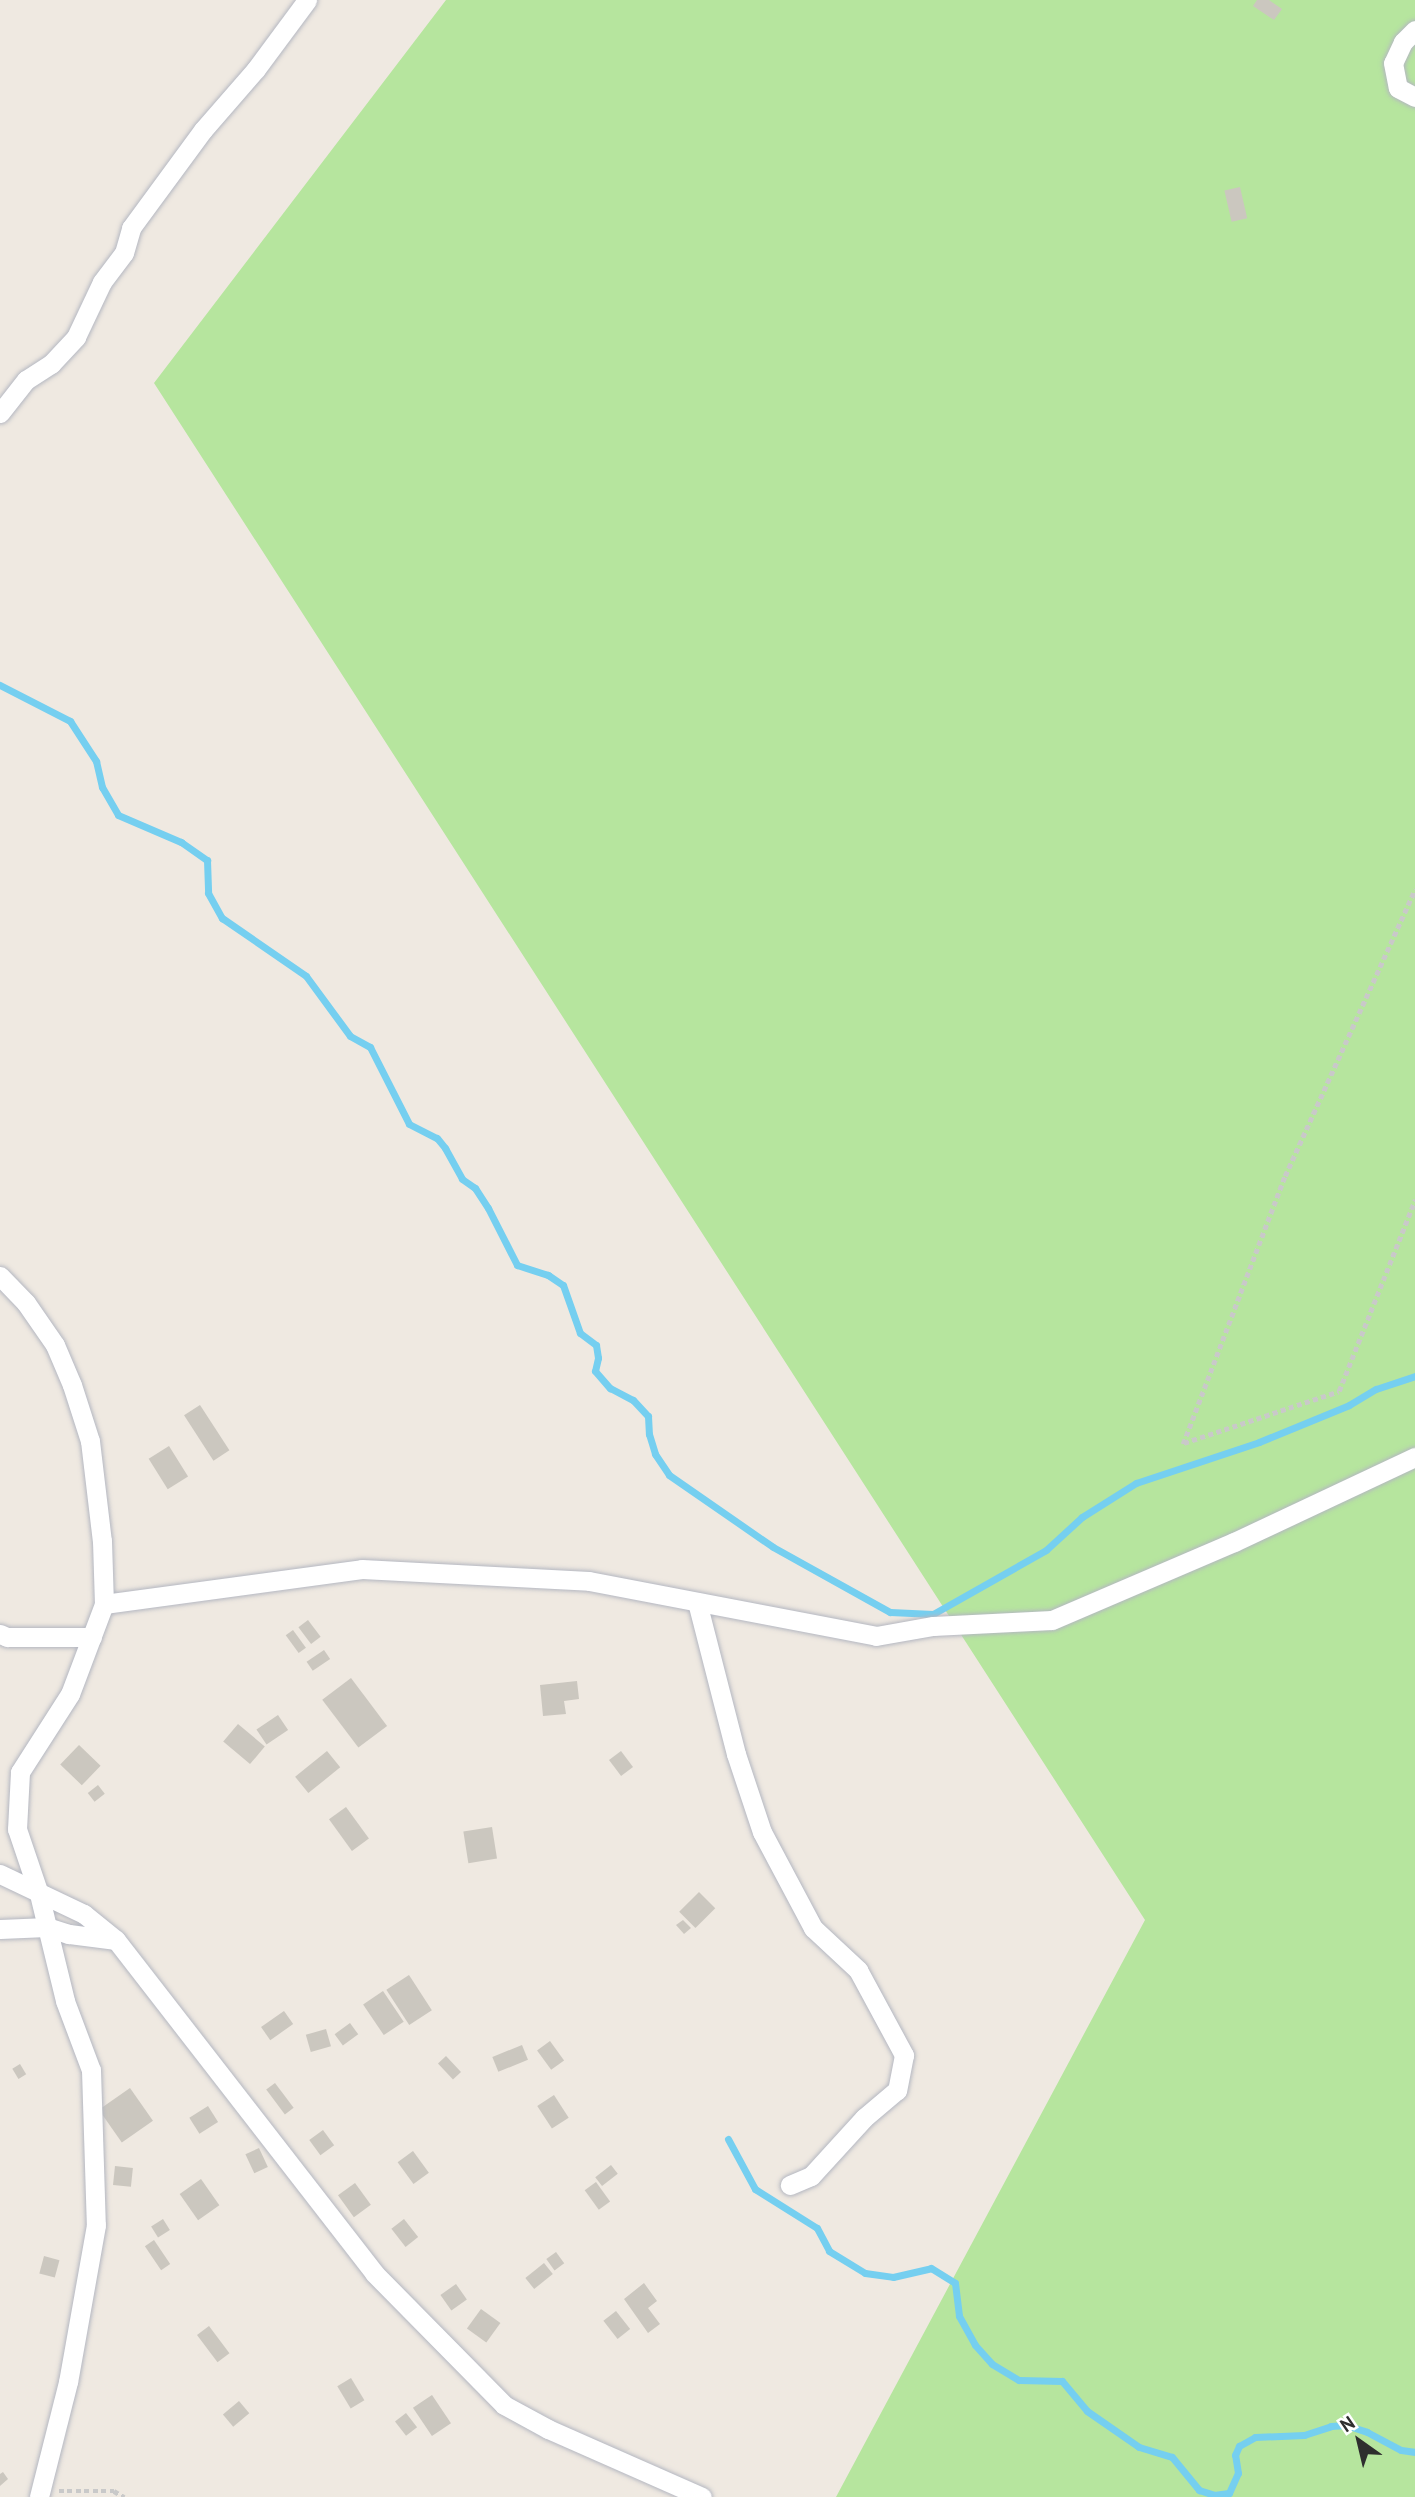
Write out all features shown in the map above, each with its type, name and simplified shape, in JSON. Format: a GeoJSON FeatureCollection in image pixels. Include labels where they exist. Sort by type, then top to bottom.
{"type":"FeatureCollection","features":[{"type":"Feature","properties":{"kind":"street"},"geometry":{"type":"LineString","coordinates":[[0,413],[26,380],[51,363],[76,337],[102,282],[124,253],[131,228],[203,130],[256,69],[307,0]]}},
{"type":"Feature","properties":{"kind":"street"},"geometry":{"type":"LineString","coordinates":[[1415,30],[1403,42],[1393,63],[1398,88],[1415,97]]}},
{"type":"Feature","properties":{"kind":"street"},"geometry":{"type":"LineString","coordinates":[[0,1276],[26,1303],[55,1345],[90,1441],[102,1541],[104,1604],[70,1694],[20,1772],[17,1829],[39,1894],[65,2001],[90,2070],[96,2225],[68,2382],[40,2494]]}},
{"type":"Feature","properties":{"kind":"street"},"geometry":{"type":"LineString","coordinates":[[104,1604],[362,1569],[589,1581],[876,1636],[933,1626],[1052,1620],[1234,1542],[1415,1457]]}},
{"type":"Feature","properties":{"kind":"street"},"geometry":{"type":"LineString","coordinates":[[697,1602],[736,1754],[762,1832],[813,1928],[858,1970],[904,2055],[897,2090],[864,2118],[811,2176],[790,2185]]}},
{"type":"Feature","properties":{"kind":"street"},"geometry":{"type":"LineString","coordinates":[[0,1634],[7,1637],[92,1637]]}},
{"type":"Feature","properties":{"kind":"street"},"geometry":{"type":"LineString","coordinates":[[0,1874],[84,1914],[116,1940],[374,2273],[504,2405],[548,2429],[702,2497]]}},
{"type":"Feature","properties":{"kind":"street"},"geometry":{"type":"LineString","coordinates":[[0,1929],[47,1927],[69,1934],[116,1940]]}},
{"type":"Feature","properties":{"kind":"path"},"geometry":{"type":"LineString","coordinates":[[1415,889],[1284,1177],[1183,1444],[1339,1391],[1415,1199]]}},
{"type":"Feature","properties":{"kind":"path"},"geometry":{"type":"LineString","coordinates":[[40,2494],[114,2491],[124,2497]]}},
{"type":"Feature","properties":{"kind":"green space"},"geometry":{"type":"Polygon","coordinates":[[[446,0],[1415,0],[1415,2497],[836,2497],[1145,1920],[154,383],[446,0]]]}},
{"type":"Feature","properties":{"kind":"building"},"geometry":{"type":"Polygon","coordinates":[[[1257,0],[1269,0],[1282,9],[1274,20],[1253,6],[1257,0]]]}},
{"type":"Feature","properties":{"kind":"building"},"geometry":{"type":"Polygon","coordinates":[[[1240,187],[1247,218],[1232,222],[1224,191],[1240,187]]]}},
{"type":"Feature","properties":{"kind":"building"},"geometry":{"type":"Polygon","coordinates":[[[200,1405],[229,1450],[213,1461],[184,1415],[200,1405]]]}},
{"type":"Feature","properties":{"kind":"building"},"geometry":{"type":"Polygon","coordinates":[[[169,1446],[188,1477],[168,1489],[149,1459],[169,1446]]]}},
{"type":"Feature","properties":{"kind":"building"},"geometry":{"type":"Polygon","coordinates":[[[308,1620],[321,1637],[311,1644],[298,1627],[308,1620]]]}},
{"type":"Feature","properties":{"kind":"building"},"geometry":{"type":"Polygon","coordinates":[[[293,1630],[306,1648],[299,1653],[286,1635],[293,1630]]]}},
{"type":"Feature","properties":{"kind":"building"},"geometry":{"type":"Polygon","coordinates":[[[324,1650],[330,1659],[313,1671],[307,1662],[324,1650]]]}},
{"type":"Feature","properties":{"kind":"building"},"geometry":{"type":"Polygon","coordinates":[[[351,1678],[387,1726],[358,1748],[322,1700],[351,1678]]]}},
{"type":"Feature","properties":{"kind":"building"},"geometry":{"type":"Polygon","coordinates":[[[577,1681],[579,1699],[564,1701],[566,1714],[543,1716],[540,1685],[577,1681]]]}},
{"type":"Feature","properties":{"kind":"building"},"geometry":{"type":"Polygon","coordinates":[[[278,1715],[288,1730],[267,1744],[256,1730],[278,1715]]]}},
{"type":"Feature","properties":{"kind":"building"},"geometry":{"type":"Polygon","coordinates":[[[238,1724],[265,1746],[250,1764],[223,1742],[238,1724]]]}},
{"type":"Feature","properties":{"kind":"building"},"geometry":{"type":"Polygon","coordinates":[[[79,1745],[101,1766],[82,1785],[60,1764],[79,1745]]]}},
{"type":"Feature","properties":{"kind":"building"},"geometry":{"type":"Polygon","coordinates":[[[327,1751],[340,1767],[308,1793],[295,1777],[327,1751]]]}},
{"type":"Feature","properties":{"kind":"building"},"geometry":{"type":"Polygon","coordinates":[[[621,1751],[633,1767],[621,1776],[609,1760],[621,1751]]]}},
{"type":"Feature","properties":{"kind":"building"},"geometry":{"type":"Polygon","coordinates":[[[98,1785],[105,1794],[95,1802],[88,1793],[98,1785]]]}},
{"type":"Feature","properties":{"kind":"building"},"geometry":{"type":"Polygon","coordinates":[[[346,1807],[369,1839],[352,1851],[329,1819],[346,1807]]]}},
{"type":"Feature","properties":{"kind":"building"},"geometry":{"type":"Polygon","coordinates":[[[492,1827],[497,1859],[468,1863],[463,1832],[492,1827]]]}},
{"type":"Feature","properties":{"kind":"building"},"geometry":{"type":"Polygon","coordinates":[[[699,1892],[715,1908],[695,1928],[679,1912],[699,1892]]]}},
{"type":"Feature","properties":{"kind":"building"},"geometry":{"type":"Polygon","coordinates":[[[683,1920],[691,1928],[684,1934],[676,1925],[683,1920]]]}},
{"type":"Feature","properties":{"kind":"building"},"geometry":{"type":"Polygon","coordinates":[[[409,1975],[432,2010],[409,2025],[386,1990],[409,1975]]]}},
{"type":"Feature","properties":{"kind":"building"},"geometry":{"type":"Polygon","coordinates":[[[383,1991],[404,2022],[384,2035],[363,2004],[383,1991]]]}},
{"type":"Feature","properties":{"kind":"building"},"geometry":{"type":"Polygon","coordinates":[[[284,2011],[293,2024],[270,2040],[261,2027],[284,2011]]]}},
{"type":"Feature","properties":{"kind":"building"},"geometry":{"type":"Polygon","coordinates":[[[350,2023],[358,2034],[343,2045],[335,2034],[350,2023]]]}},
{"type":"Feature","properties":{"kind":"building"},"geometry":{"type":"Polygon","coordinates":[[[326,2029],[331,2046],[311,2052],[306,2035],[326,2029]]]}},
{"type":"Feature","properties":{"kind":"building"},"geometry":{"type":"Polygon","coordinates":[[[550,2041],[564,2060],[551,2070],[537,2050],[550,2041]]]}},
{"type":"Feature","properties":{"kind":"building"},"geometry":{"type":"Polygon","coordinates":[[[522,2045],[528,2060],[498,2072],[492,2057],[522,2045]]]}},
{"type":"Feature","properties":{"kind":"building"},"geometry":{"type":"Polygon","coordinates":[[[446,2056],[461,2072],[453,2080],[438,2064],[446,2056]]]}},
{"type":"Feature","properties":{"kind":"building"},"geometry":{"type":"Polygon","coordinates":[[[20,2064],[26,2074],[18,2079],[12,2069],[20,2064]]]}},
{"type":"Feature","properties":{"kind":"building"},"geometry":{"type":"Polygon","coordinates":[[[275,2083],[294,2108],[285,2114],[266,2090],[275,2083]]]}},
{"type":"Feature","properties":{"kind":"building"},"geometry":{"type":"Polygon","coordinates":[[[130,2088],[153,2121],[122,2143],[99,2110],[130,2088]]]}},
{"type":"Feature","properties":{"kind":"building"},"geometry":{"type":"Polygon","coordinates":[[[554,2095],[569,2118],[552,2129],[537,2106],[554,2095]]]}},
{"type":"Feature","properties":{"kind":"building"},"geometry":{"type":"Polygon","coordinates":[[[208,2106],[218,2122],[199,2134],[189,2118],[208,2106]]]}},
{"type":"Feature","properties":{"kind":"building"},"geometry":{"type":"Polygon","coordinates":[[[323,2130],[334,2145],[320,2155],[309,2140],[323,2130]]]}},
{"type":"Feature","properties":{"kind":"building"},"geometry":{"type":"Polygon","coordinates":[[[259,2148],[268,2167],[254,2173],[245,2154],[259,2148]]]}},
{"type":"Feature","properties":{"kind":"building"},"geometry":{"type":"Polygon","coordinates":[[[413,2151],[429,2173],[413,2184],[398,2162],[413,2151]]]}},
{"type":"Feature","properties":{"kind":"building"},"geometry":{"type":"Polygon","coordinates":[[[611,2165],[618,2174],[602,2186],[595,2177],[611,2165]]]}},
{"type":"Feature","properties":{"kind":"building"},"geometry":{"type":"Polygon","coordinates":[[[115,2166],[133,2168],[131,2187],[113,2185],[115,2166]]]}},
{"type":"Feature","properties":{"kind":"building"},"geometry":{"type":"Polygon","coordinates":[[[201,2179],[219,2205],[198,2220],[180,2194],[201,2179]]]}},
{"type":"Feature","properties":{"kind":"building"},"geometry":{"type":"Polygon","coordinates":[[[596,2182],[610,2201],[599,2210],[585,2190],[596,2182]]]}},
{"type":"Feature","properties":{"kind":"building"},"geometry":{"type":"Polygon","coordinates":[[[355,2183],[371,2205],[354,2217],[338,2195],[355,2183]]]}},
{"type":"Feature","properties":{"kind":"building"},"geometry":{"type":"Polygon","coordinates":[[[163,2219],[170,2230],[158,2237],[151,2226],[163,2219]]]}},
{"type":"Feature","properties":{"kind":"building"},"geometry":{"type":"Polygon","coordinates":[[[404,2219],[418,2237],[406,2247],[391,2229],[404,2219]]]}},
{"type":"Feature","properties":{"kind":"building"},"geometry":{"type":"Polygon","coordinates":[[[154,2240],[170,2264],[161,2270],[145,2246],[154,2240]]]}},
{"type":"Feature","properties":{"kind":"building"},"geometry":{"type":"Polygon","coordinates":[[[556,2252],[564,2263],[555,2270],[546,2259],[556,2252]]]}},
{"type":"Feature","properties":{"kind":"building"},"geometry":{"type":"Polygon","coordinates":[[[44,2256],[59,2260],[55,2278],[39,2273],[44,2256]]]}},
{"type":"Feature","properties":{"kind":"building"},"geometry":{"type":"Polygon","coordinates":[[[544,2263],[553,2274],[534,2289],[525,2278],[544,2263]]]}},
{"type":"Feature","properties":{"kind":"building"},"geometry":{"type":"Polygon","coordinates":[[[644,2283],[657,2301],[648,2308],[660,2324],[648,2333],[624,2299],[644,2283]]]}},
{"type":"Feature","properties":{"kind":"building"},"geometry":{"type":"Polygon","coordinates":[[[456,2284],[467,2300],[451,2310],[440,2295],[456,2284]]]}},
{"type":"Feature","properties":{"kind":"building"},"geometry":{"type":"Polygon","coordinates":[[[481,2309],[500,2323],[486,2343],[467,2328],[481,2309]]]}},
{"type":"Feature","properties":{"kind":"building"},"geometry":{"type":"Polygon","coordinates":[[[616,2311],[630,2329],[618,2339],[603,2321],[616,2311]]]}},
{"type":"Feature","properties":{"kind":"building"},"geometry":{"type":"Polygon","coordinates":[[[209,2326],[229,2353],[217,2362],[197,2335],[209,2326]]]}},
{"type":"Feature","properties":{"kind":"building"},"geometry":{"type":"Polygon","coordinates":[[[351,2378],[364,2400],[351,2409],[337,2386],[351,2378]]]}},
{"type":"Feature","properties":{"kind":"building"},"geometry":{"type":"Polygon","coordinates":[[[432,2395],[451,2423],[432,2436],[413,2408],[432,2395]]]}},
{"type":"Feature","properties":{"kind":"building"},"geometry":{"type":"Polygon","coordinates":[[[239,2401],[249,2413],[233,2427],[223,2414],[239,2401]]]}},
{"type":"Feature","properties":{"kind":"building"},"geometry":{"type":"Polygon","coordinates":[[[406,2413],[417,2427],[406,2436],[395,2422],[406,2413]]]}},
{"type":"Feature","properties":{"kind":"building"},"geometry":{"type":"Polygon","coordinates":[[[3,2472],[8,2479],[0,2486],[0,2474],[3,2472]]]}},
{"type":"Feature","properties":{"kind":"waterway"},"geometry":{"type":"LineString","coordinates":[[0,685],[70,721],[96,761],[102,787],[118,815],[181,842],[207,860],[208,893],[222,918],[306,976],[350,1036],[370,1047],[409,1124],[437,1138],[445,1148],[462,1179],[475,1188],[488,1208],[517,1265],[548,1275],[563,1285],[580,1333],[596,1345],[598,1358],[595,1371],[610,1388],[633,1400],[648,1416],[649,1434],[655,1454],[669,1475],[773,1547],[890,1612],[933,1614],[1046,1550],[1082,1517],[1136,1483],[1259,1442],[1349,1405],[1376,1389],[1415,1376]]}},
{"type":"Feature","properties":{"kind":"waterway"},"geometry":{"type":"LineString","coordinates":[[728,2139],[755,2189],[817,2228],[829,2251],[865,2273],[893,2277],[931,2268],[955,2283],[959,2316],[975,2345],[992,2364],[1019,2380],[1062,2381],[1087,2411],[1139,2447],[1172,2457],[1199,2490],[1214,2495],[1229,2493],[1238,2473],[1235,2455],[1239,2446],[1255,2437],[1304,2435],[1331,2426],[1346,2425],[1367,2432],[1401,2450],[1415,2452]]}}]}
